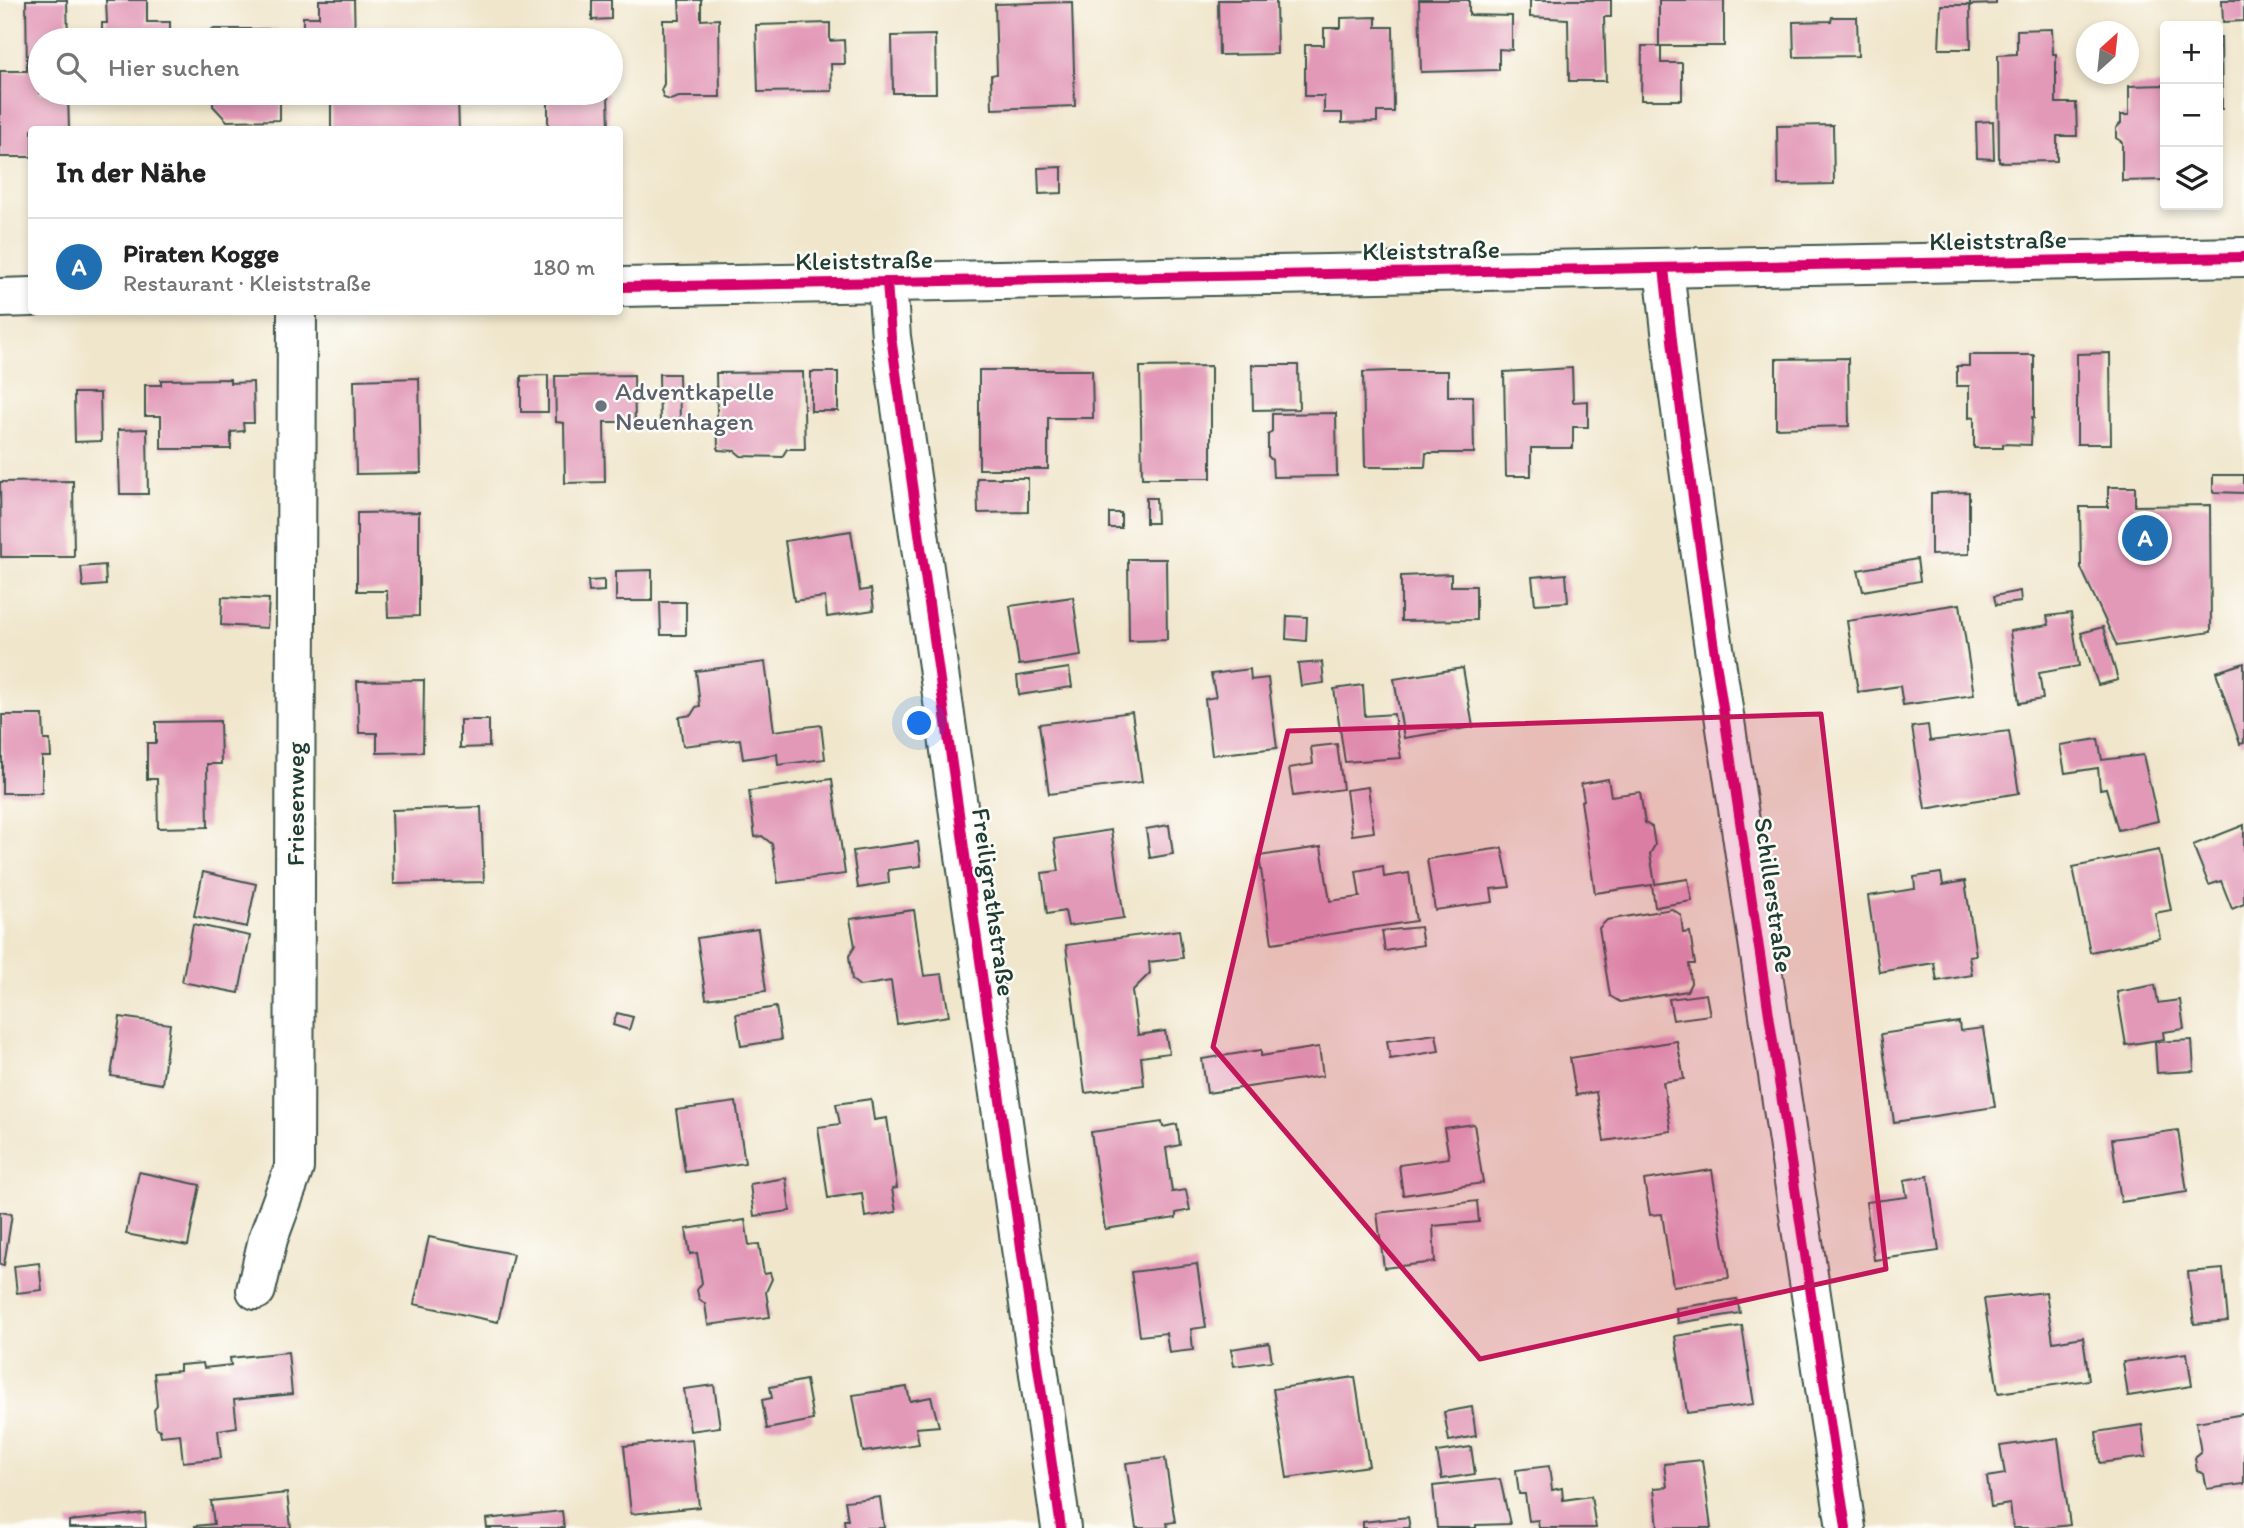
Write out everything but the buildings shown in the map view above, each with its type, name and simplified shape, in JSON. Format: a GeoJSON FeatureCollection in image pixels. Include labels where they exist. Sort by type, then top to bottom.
{"type":"FeatureCollection","features":[{"type":"Feature","properties":{"kind":"street","name":"Kleiststraße"},"geometry":{"type":"LineString","coordinates":[[623,287],[2244,257]]}},
{"type":"Feature","properties":{"kind":"street","name":"Schillerstraße"},"geometry":{"type":"LineString","coordinates":[[1664,268],[1711,628],[1846,1528]]}},
{"type":"Feature","properties":{"kind":"street","name":"Freiligrathstraße"},"geometry":{"type":"LineString","coordinates":[[887,282],[891,337],[1061,1528]]}},
{"type":"Feature","properties":{"kind":"street"},"geometry":{"type":"LineString","coordinates":[[0,298],[28,298]]}},
{"type":"Feature","properties":{"kind":"street","name":"Friesenweg"},"geometry":{"type":"LineString","coordinates":[[256,1290],[268,1239],[294,1168],[297,315]]}},
{"type":"Feature","properties":{"kind":"highlighted area"},"geometry":{"type":"Polygon","coordinates":[[[1821,714],[1886,1269],[1480,1359],[1213,1047],[1288,731],[1821,714]]]}},
{"type":"Feature","properties":{"kind":"cycle path"},"geometry":{"type":"LineString","coordinates":[[623,287],[2244,257]]}},
{"type":"Feature","properties":{"kind":"cycle path"},"geometry":{"type":"LineString","coordinates":[[1664,268],[1711,628],[1846,1528]]}},
{"type":"Feature","properties":{"kind":"cycle path"},"geometry":{"type":"LineString","coordinates":[[887,282],[891,337],[1061,1528]]}},
{"type":"Feature","properties":{"kind":"place","name":"Adventkapelle Neuenhagen"},"geometry":{"type":"Point","coordinates":[601,406]}},
{"type":"Feature","properties":{"kind":"place","name":"Piraten Kogge"},"geometry":{"type":"Point","coordinates":[2145,538]}}]}
